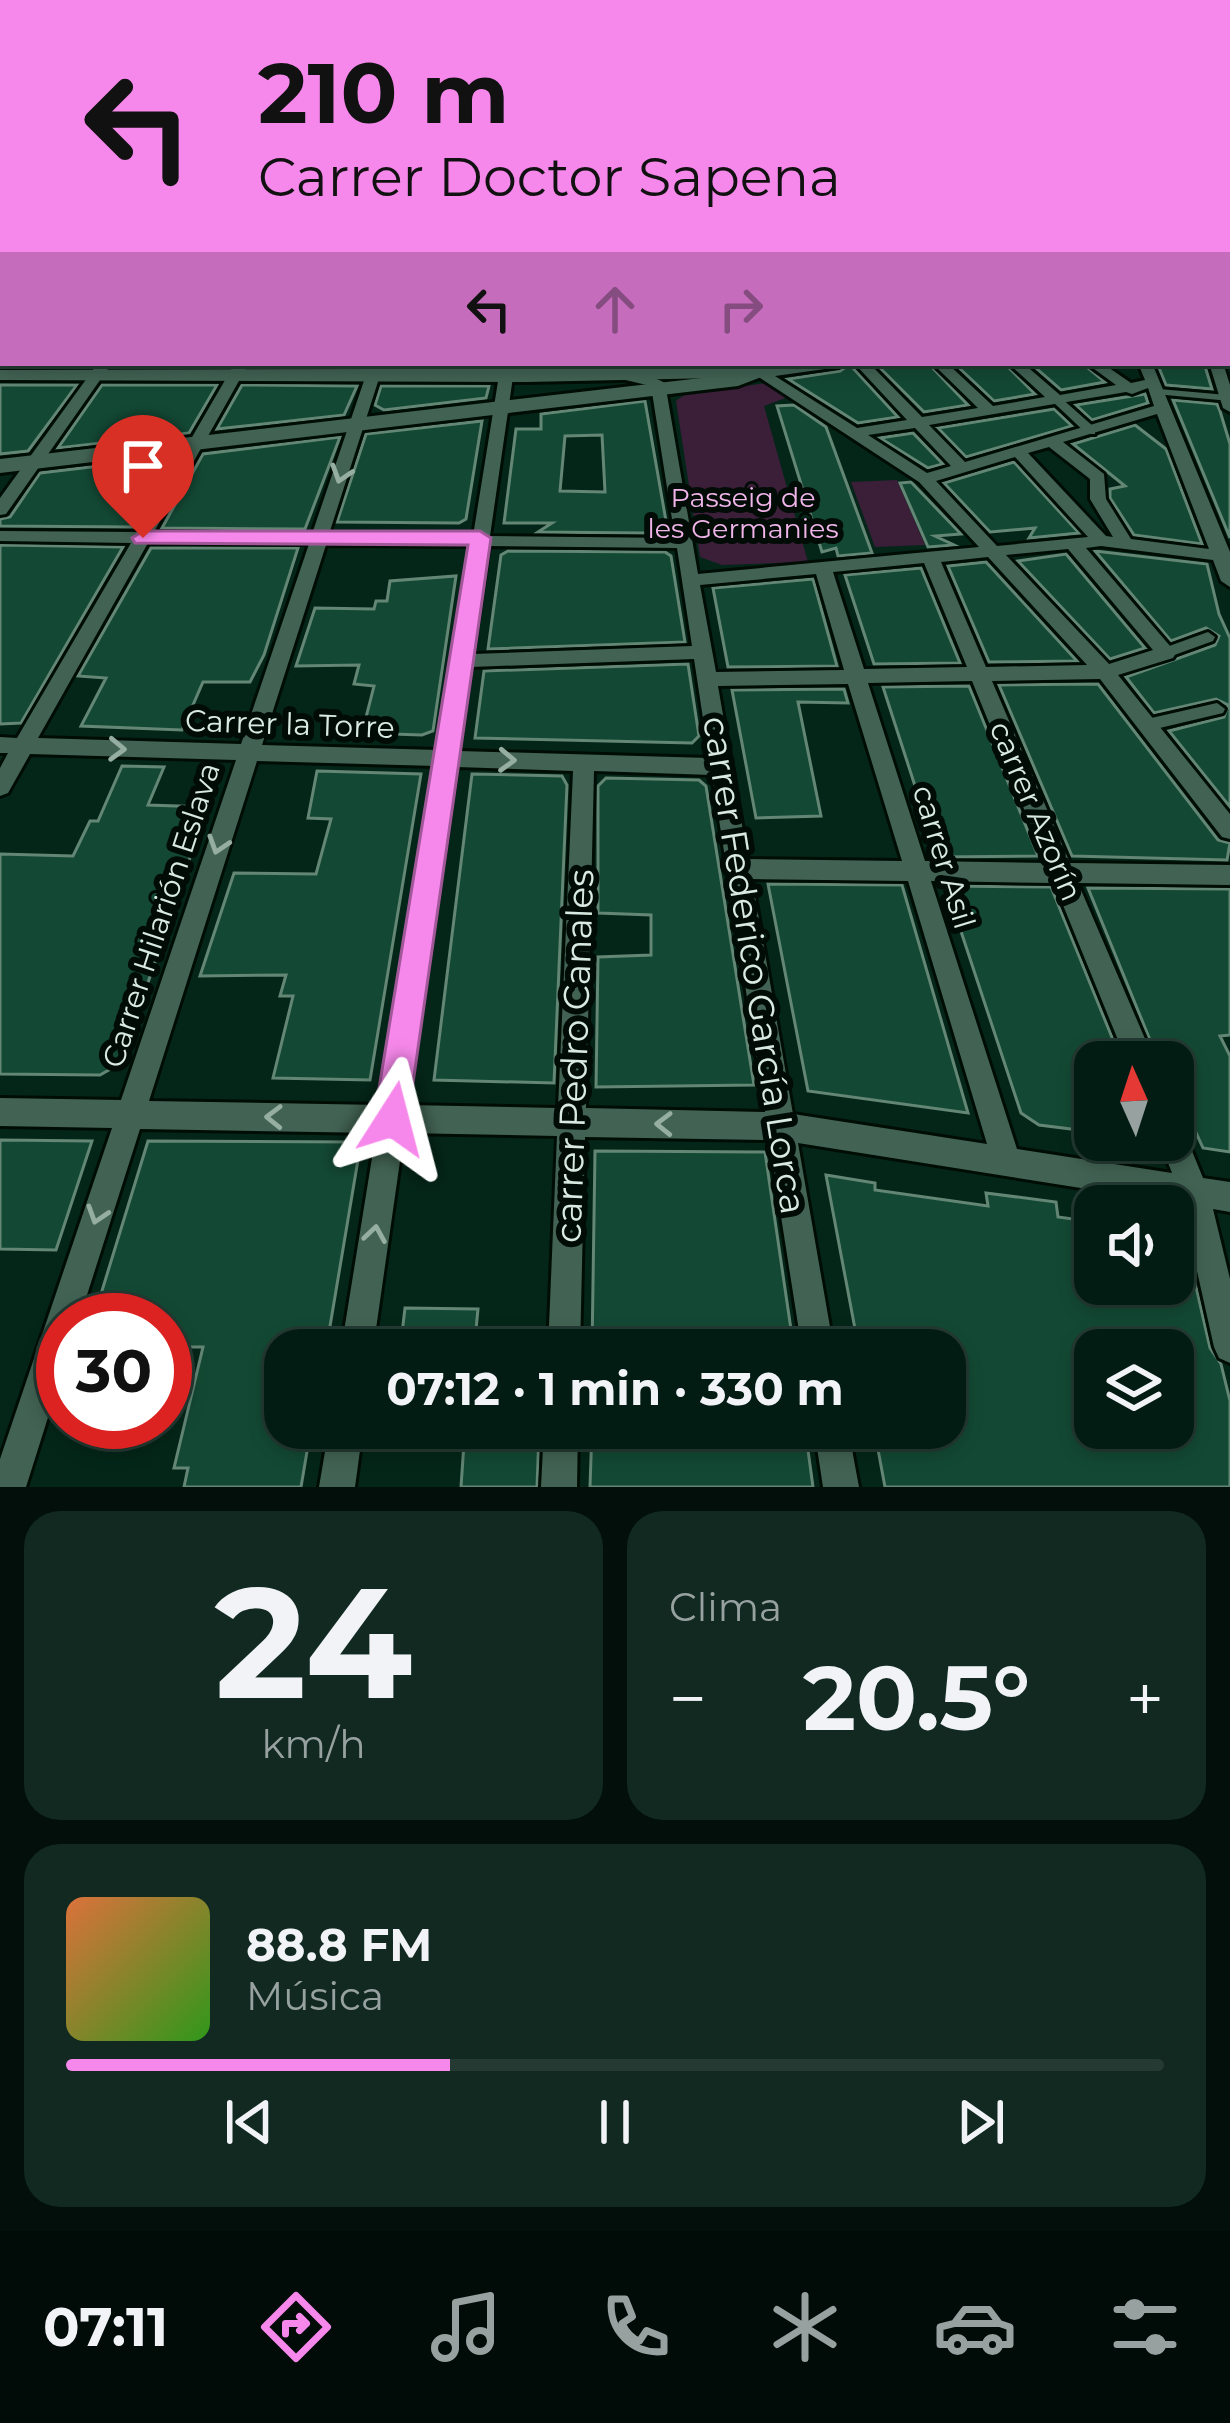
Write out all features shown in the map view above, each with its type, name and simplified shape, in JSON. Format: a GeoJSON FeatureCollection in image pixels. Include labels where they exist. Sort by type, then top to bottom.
{"type":"FeatureCollection","features":[{"type":"Feature","properties":{"kind":"main road"},"geometry":{"type":"LineString","coordinates":[[0,466],[658,389],[768,366]]}},
{"type":"Feature","properties":{"kind":"street"},"geometry":{"type":"LineString","coordinates":[[617,376],[768,366],[855,433],[925,478],[1105,671],[1230,830]]}},
{"type":"Feature","properties":{"kind":"street"},"geometry":{"type":"LineString","coordinates":[[864,366],[962,468]]}},
{"type":"Feature","properties":{"kind":"street"},"geometry":{"type":"LineString","coordinates":[[942,366],[990,411]]}},
{"type":"Feature","properties":{"kind":"street"},"geometry":{"type":"LineString","coordinates":[[1018,366],[1091,431]]}},
{"type":"Feature","properties":{"kind":"street"},"geometry":{"type":"LineString","coordinates":[[1098,366],[1125,388]]}},
{"type":"Feature","properties":{"kind":"street"},"geometry":{"type":"LineString","coordinates":[[1146,366],[1225,556],[1230,581]]}},
{"type":"Feature","properties":{"kind":"street"},"geometry":{"type":"LineString","coordinates":[[855,433],[1125,388],[1161,397],[1228,403],[1217,366]]}},
{"type":"Feature","properties":{"kind":"street"},"geometry":{"type":"LineString","coordinates":[[0,375],[100,369],[507,369],[652,379],[658,389],[692,580],[820,563],[931,559],[1101,541],[1225,556]]}},
{"type":"Feature","properties":{"kind":"street"},"geometry":{"type":"LineString","coordinates":[[0,510],[100,369]]}},
{"type":"Feature","properties":{"kind":"street"},"geometry":{"type":"LineString","coordinates":[[0,787],[12,746],[143,538],[239,369]]}},
{"type":"Feature","properties":{"kind":"street","name":"Carrer Hilarión Eslava"},"geometry":{"type":"LineString","coordinates":[[8,1487],[375,369]]}},
{"type":"Feature","properties":{"kind":"street"},"geometry":{"type":"LineString","coordinates":[[361,1329],[507,369]]}},
{"type":"Feature","properties":{"kind":"street"},"geometry":{"type":"LineString","coordinates":[[925,478],[1091,431],[1161,397]]}},
{"type":"Feature","properties":{"kind":"street"},"geometry":{"type":"LineString","coordinates":[[1053,442],[1098,477],[1097,499],[1124,542]]}},
{"type":"Feature","properties":{"kind":"street"},"geometry":{"type":"LineString","coordinates":[[1020,453],[1101,541]]}},
{"type":"Feature","properties":{"kind":"street"},"geometry":{"type":"LineString","coordinates":[[0,536],[686,543]]}},
{"type":"Feature","properties":{"kind":"street"},"geometry":{"type":"LineString","coordinates":[[1072,544],[1166,652]]}},
{"type":"Feature","properties":{"kind":"street","name":"carrer Azorín"},"geometry":{"type":"LineString","coordinates":[[931,559],[1132,1041]]}},
{"type":"Feature","properties":{"kind":"street","name":"carrer Asil"},"geometry":{"type":"LineString","coordinates":[[820,563],[1007,1164]]}},
{"type":"Feature","properties":{"kind":"street","name":"carrer Federico García Lorca"},"geometry":{"type":"LineString","coordinates":[[692,580],[815,1329]]}},
{"type":"Feature","properties":{"kind":"street"},"geometry":{"type":"LineString","coordinates":[[708,679],[1105,671],[1208,638]]}},
{"type":"Feature","properties":{"kind":"street"},"geometry":{"type":"LineString","coordinates":[[463,661],[704,652]]}},
{"type":"Feature","properties":{"kind":"street"},"geometry":{"type":"LineString","coordinates":[[1147,724],[1217,709]]}},
{"type":"Feature","properties":{"kind":"street","name":"Carrer la Torre"},"geometry":{"type":"LineString","coordinates":[[12,746],[722,767]]}},
{"type":"Feature","properties":{"kind":"street","name":"carrer Pedro Canales"},"geometry":{"type":"LineString","coordinates":[[565,1329],[584,762]]}},
{"type":"Feature","properties":{"kind":"street"},"geometry":{"type":"LineString","coordinates":[[740,869],[1230,875]]}},
{"type":"Feature","properties":{"kind":"street"},"geometry":{"type":"LineString","coordinates":[[0,1112],[781,1126],[1152,1185]]}},
{"type":"Feature","properties":{"kind":"street"},"geometry":{"type":"LineString","coordinates":[[1230,1196],[1194,1191],[1230,1347]]}},
{"type":"Feature","properties":{"kind":"street"},"geometry":{"type":"LineString","coordinates":[[337,1487],[343,1449]]}},
{"type":"Feature","properties":{"kind":"street"},"geometry":{"type":"LineString","coordinates":[[560,1487],[561,1449]]}},
{"type":"Feature","properties":{"kind":"street"},"geometry":{"type":"LineString","coordinates":[[835,1449],[841,1487]]}},
{"type":"Feature","properties":{"kind":"green space","name":"Passeig de les Germanies"},"geometry":{"type":"Polygon","coordinates":[[[765,383],[788,397],[764,406],[808,562],[722,565],[700,557],[676,401],[684,395],[765,383]]]}},
{"type":"Feature","properties":{"kind":"green space"},"geometry":{"type":"Polygon","coordinates":[[[897,480],[925,545],[875,547],[851,482],[897,480]]]}},
{"type":"Feature","properties":{"kind":"building"},"geometry":{"type":"Polygon","coordinates":[[[852,366],[898,417],[858,423],[788,379],[852,366]]]}},
{"type":"Feature","properties":{"kind":"building"},"geometry":{"type":"Polygon","coordinates":[[[878,366],[931,366],[968,405],[924,412],[878,366]]]}},
{"type":"Feature","properties":{"kind":"building"},"geometry":{"type":"Polygon","coordinates":[[[957,366],[1007,366],[1035,394],[994,401],[957,366]]]}},
{"type":"Feature","properties":{"kind":"building"},"geometry":{"type":"Polygon","coordinates":[[[1033,366],[1086,366],[1105,382],[1061,390],[1033,366]]]}},
{"type":"Feature","properties":{"kind":"building"},"geometry":{"type":"Polygon","coordinates":[[[1158,366],[1205,366],[1212,389],[1166,385],[1158,366]]]}},
{"type":"Feature","properties":{"kind":"building"},"geometry":{"type":"Polygon","coordinates":[[[0,385],[77,385],[28,451],[0,454],[0,385]]]}},
{"type":"Feature","properties":{"kind":"building"},"geometry":{"type":"Polygon","coordinates":[[[102,385],[217,385],[189,433],[58,448],[102,385]]]}},
{"type":"Feature","properties":{"kind":"building"},"geometry":{"type":"Polygon","coordinates":[[[242,385],[357,386],[344,415],[217,429],[242,385]]]}},
{"type":"Feature","properties":{"kind":"building"},"geometry":{"type":"Polygon","coordinates":[[[381,386],[489,386],[486,398],[384,410],[375,405],[381,386]]]}},
{"type":"Feature","properties":{"kind":"building"},"geometry":{"type":"Polygon","coordinates":[[[1145,394],[1148,403],[1092,420],[1076,405],[1145,394]]]}},
{"type":"Feature","properties":{"kind":"building"},"geometry":{"type":"Polygon","coordinates":[[[1173,400],[1217,404],[1220,411],[1230,444],[1230,538],[1173,400]]]}},
{"type":"Feature","properties":{"kind":"building"},"geometry":{"type":"Polygon","coordinates":[[[645,401],[666,521],[645,533],[538,532],[552,523],[504,523],[516,429],[541,429],[541,414],[645,401]],[[602,435],[565,436],[560,491],[605,492],[602,435]]]}},
{"type":"Feature","properties":{"kind":"building"},"geometry":{"type":"Polygon","coordinates":[[[794,405],[826,427],[872,553],[838,556],[836,548],[822,552],[777,406],[794,405]]]}},
{"type":"Feature","properties":{"kind":"building"},"geometry":{"type":"Polygon","coordinates":[[[1054,409],[1072,426],[966,457],[938,428],[1054,409]]]}},
{"type":"Feature","properties":{"kind":"building"},"geometry":{"type":"Polygon","coordinates":[[[482,421],[466,519],[459,523],[337,522],[366,434],[482,421]]]}},
{"type":"Feature","properties":{"kind":"building"},"geometry":{"type":"Polygon","coordinates":[[[1135,425],[1166,449],[1202,544],[1134,535],[1110,498],[1110,489],[1125,486],[1073,444],[1135,425]]]}},
{"type":"Feature","properties":{"kind":"building"},"geometry":{"type":"Polygon","coordinates":[[[913,433],[943,464],[928,468],[880,438],[913,433]]]}},
{"type":"Feature","properties":{"kind":"building"},"geometry":{"type":"Polygon","coordinates":[[[340,437],[305,529],[162,528],[203,454],[340,437]]]}},
{"type":"Feature","properties":{"kind":"building"},"geometry":{"type":"Polygon","coordinates":[[[175,457],[134,527],[0,526],[0,519],[10,517],[40,473],[175,457]]]}},
{"type":"Feature","properties":{"kind":"building"},"geometry":{"type":"Polygon","coordinates":[[[1014,462],[1079,533],[1029,538],[1035,528],[990,532],[944,483],[1014,462]]]}},
{"type":"Feature","properties":{"kind":"building"},"geometry":{"type":"Polygon","coordinates":[[[911,482],[961,534],[935,536],[954,545],[928,547],[900,483],[911,482]]]}},
{"type":"Feature","properties":{"kind":"building"},"geometry":{"type":"Polygon","coordinates":[[[0,545],[123,547],[21,723],[0,724],[0,545]]]}},
{"type":"Feature","properties":{"kind":"building"},"geometry":{"type":"Polygon","coordinates":[[[151,548],[298,548],[264,655],[250,682],[203,682],[182,730],[81,726],[106,678],[78,676],[151,548]]]}},
{"type":"Feature","properties":{"kind":"building"},"geometry":{"type":"Polygon","coordinates":[[[508,551],[665,552],[671,556],[685,642],[488,649],[501,555],[508,551]]]}},
{"type":"Feature","properties":{"kind":"building"},"geometry":{"type":"Polygon","coordinates":[[[1095,551],[1207,564],[1230,638],[1230,807],[1169,731],[1224,717],[1228,705],[1216,699],[1154,713],[1126,677],[1215,645],[1219,636],[1206,628],[1171,641],[1095,551]]]}},
{"type":"Feature","properties":{"kind":"building"},"geometry":{"type":"Polygon","coordinates":[[[1066,554],[1145,648],[1110,659],[1018,561],[1066,554]]]}},
{"type":"Feature","properties":{"kind":"building"},"geometry":{"type":"Polygon","coordinates":[[[986,562],[1077,661],[989,662],[948,566],[986,562]]]}},
{"type":"Feature","properties":{"kind":"building"},"geometry":{"type":"Polygon","coordinates":[[[921,568],[960,663],[874,664],[845,575],[921,568]]]}},
{"type":"Feature","properties":{"kind":"building"},"geometry":{"type":"Polygon","coordinates":[[[456,576],[433,731],[422,735],[362,733],[374,686],[354,684],[359,665],[296,666],[315,608],[374,609],[376,601],[387,601],[390,581],[456,576]]]}},
{"type":"Feature","properties":{"kind":"building"},"geometry":{"type":"Polygon","coordinates":[[[813,579],[837,666],[728,667],[713,588],[813,579]]]}},
{"type":"Feature","properties":{"kind":"building"},"geometry":{"type":"Polygon","coordinates":[[[688,664],[699,736],[692,743],[475,738],[484,671],[688,664]]]}},
{"type":"Feature","properties":{"kind":"building"},"geometry":{"type":"Polygon","coordinates":[[[1098,684],[1218,840],[1230,843],[1227,860],[1072,856],[999,685],[1098,684]]]}},
{"type":"Feature","properties":{"kind":"building"},"geometry":{"type":"Polygon","coordinates":[[[969,686],[1038,856],[938,857],[883,687],[969,686]]]}},
{"type":"Feature","properties":{"kind":"building"},"geometry":{"type":"Polygon","coordinates":[[[844,689],[848,703],[798,702],[821,816],[756,818],[732,690],[844,689]]]}},
{"type":"Feature","properties":{"kind":"building"},"geometry":{"type":"Polygon","coordinates":[[[122,766],[164,767],[148,805],[207,807],[121,1063],[100,1075],[0,1074],[0,854],[73,856],[90,821],[98,821],[122,766]]]}},
{"type":"Feature","properties":{"kind":"building"},"geometry":{"type":"Polygon","coordinates":[[[317,771],[421,774],[370,1080],[273,1078],[293,996],[280,996],[286,975],[200,976],[234,873],[316,874],[331,819],[308,818],[317,771]]]}},
{"type":"Feature","properties":{"kind":"building"},"geometry":{"type":"Polygon","coordinates":[[[472,774],[562,776],[567,785],[554,1083],[434,1080],[472,774]]]}},
{"type":"Feature","properties":{"kind":"building"},"geometry":{"type":"Polygon","coordinates":[[[606,778],[699,780],[706,786],[754,1085],[596,1087],[598,957],[651,955],[651,915],[598,913],[598,786],[606,778]]]}},
{"type":"Feature","properties":{"kind":"building"},"geometry":{"type":"Polygon","coordinates":[[[768,884],[902,885],[968,1113],[808,1091],[768,884]]]}},
{"type":"Feature","properties":{"kind":"building"},"geometry":{"type":"Polygon","coordinates":[[[946,886],[1051,887],[1113,1041],[1074,1041],[1074,1129],[1039,1125],[1021,1113],[946,886]]]}},
{"type":"Feature","properties":{"kind":"building"},"geometry":{"type":"Polygon","coordinates":[[[1088,888],[1230,889],[1230,1035],[1220,1036],[1230,1056],[1230,1152],[1203,1148],[1194,1128],[1194,1041],[1150,1041],[1088,888]]]}},
{"type":"Feature","properties":{"kind":"building"},"geometry":{"type":"Polygon","coordinates":[[[0,1140],[92,1141],[56,1250],[0,1249],[0,1140]]]}},
{"type":"Feature","properties":{"kind":"building"},"geometry":{"type":"Polygon","coordinates":[[[148,1141],[361,1142],[330,1329],[264,1329],[264,1449],[307,1449],[301,1487],[184,1487],[188,1468],[174,1468],[179,1449],[192,1449],[192,1393],[203,1347],[192,1347],[192,1293],[101,1293],[148,1141]]]}},
{"type":"Feature","properties":{"kind":"building"},"geometry":{"type":"Polygon","coordinates":[[[595,1151],[765,1152],[791,1329],[592,1329],[595,1151]]]}},
{"type":"Feature","properties":{"kind":"building"},"geometry":{"type":"Polygon","coordinates":[[[826,1175],[875,1183],[875,1190],[988,1206],[986,1193],[1056,1202],[1058,1217],[1074,1219],[1074,1305],[1194,1305],[1194,1278],[1210,1348],[1221,1364],[1230,1401],[1230,1487],[885,1487],[878,1449],[966,1449],[966,1329],[855,1329],[826,1175]]]}},
{"type":"Feature","properties":{"kind":"building"},"geometry":{"type":"Polygon","coordinates":[[[405,1308],[478,1309],[476,1329],[402,1329],[405,1308]]]}},
{"type":"Feature","properties":{"kind":"building"},"geometry":{"type":"Polygon","coordinates":[[[464,1449],[538,1449],[537,1487],[461,1487],[464,1449]]]}},
{"type":"Feature","properties":{"kind":"building"},"geometry":{"type":"Polygon","coordinates":[[[591,1449],[808,1449],[813,1487],[590,1487],[591,1449]]]}},
{"type":"Feature","properties":{"kind":"route"},"geometry":{"type":"LineString","coordinates":[[143,538],[480,538],[393,1119]]}}]}
